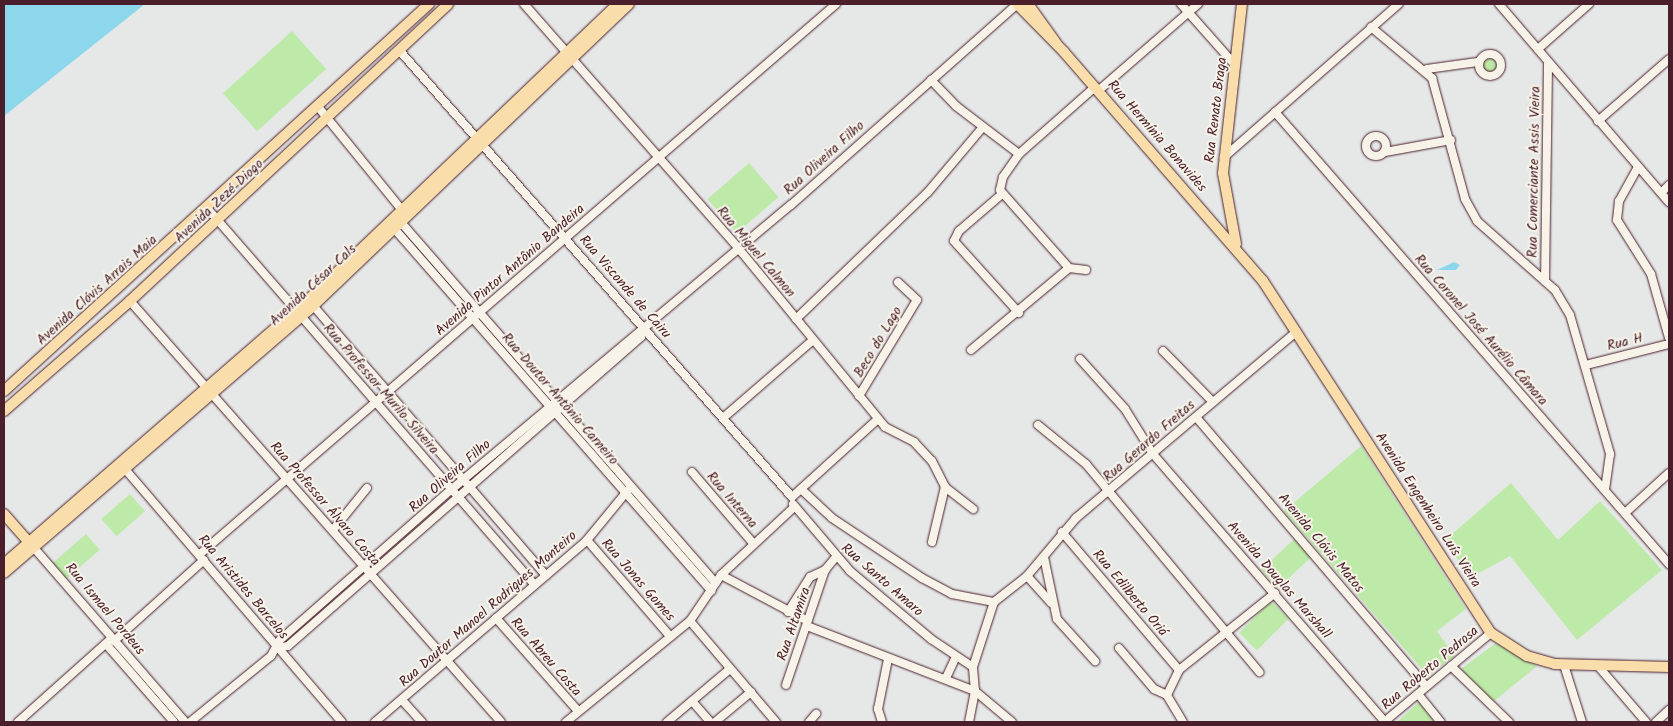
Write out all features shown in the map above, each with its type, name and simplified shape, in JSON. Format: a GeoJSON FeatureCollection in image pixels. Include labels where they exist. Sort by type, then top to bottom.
{"type":"FeatureCollection","features":[{"type":"Feature","properties":{"kind":"main road","name":"Avenida Clóvis Arrais Maia"},"geometry":{"type":"LineString","coordinates":[[4,391],[319,108],[428,4]]}},
{"type":"Feature","properties":{"kind":"main road","name":"Avenida Zezé Diogo"},"geometry":{"type":"LineString","coordinates":[[4,411],[218,221],[328,120],[448,4]]}},
{"type":"Feature","properties":{"kind":"main road","name":"Avenida César Cals"},"geometry":{"type":"LineString","coordinates":[[570,56],[618,4]]}},
{"type":"Feature","properties":{"kind":"main road","name":"Avenida César Cals"},"geometry":{"type":"LineString","coordinates":[[4,574],[32,545],[311,303],[480,140],[629,4]]}},
{"type":"Feature","properties":{"kind":"main road","name":"Rua Hermínia Bonavides"},"geometry":{"type":"LineString","coordinates":[[1017,4],[1056,43],[1237,248]]}},
{"type":"Feature","properties":{"kind":"main road","name":"Rua Hermínia Bonavides"},"geometry":{"type":"LineString","coordinates":[[1028,4],[1056,43]]}},
{"type":"Feature","properties":{"kind":"main road","name":"Rua Renato Braga"},"geometry":{"type":"LineString","coordinates":[[1237,248],[1223,192],[1224,157],[1242,4]]}},
{"type":"Feature","properties":{"kind":"main road","name":"Avenida Engenheiro Luís Vieira"},"geometry":{"type":"LineString","coordinates":[[1237,248],[1296,332],[1491,633],[1527,656],[1564,665],[1669,667]]}},
{"type":"Feature","properties":{"kind":"main road","name":"Rua Ismael Pordeus"},"geometry":{"type":"LineString","coordinates":[[4,514],[32,545]]}},
{"type":"Feature","properties":{"kind":"main road","name":"Avenida César Cals"},"geometry":{"type":"LineString","coordinates":[[4,564],[32,545]]}},
{"type":"Feature","properties":{"kind":"street","name":"Rua Miguel Calmon"},"geometry":{"type":"LineString","coordinates":[[524,4],[739,249],[878,419],[929,458],[946,487],[973,509]]}},
{"type":"Feature","properties":{"kind":"street","name":"Avenida Pintor Antônio Bandeira"},"geometry":{"type":"LineString","coordinates":[[18,722],[111,641],[287,478],[374,401],[477,316],[835,4]]}},
{"type":"Feature","properties":{"kind":"street","name":"Rua Oliveira Filho"},"geometry":{"type":"LineString","coordinates":[[190,722],[279,648],[288,646],[452,489],[555,407],[739,249],[1017,4]]}},
{"type":"Feature","properties":{"kind":"street"},"geometry":{"type":"LineString","coordinates":[[1181,4],[1235,65]]}},
{"type":"Feature","properties":{"kind":"street"},"geometry":{"type":"LineString","coordinates":[[1086,270],[1069,268],[1002,194],[1003,177],[1019,154],[1198,4]]}},
{"type":"Feature","properties":{"kind":"street"},"geometry":{"type":"LineString","coordinates":[[1224,157],[1399,4]]}},
{"type":"Feature","properties":{"kind":"street"},"geometry":{"type":"LineString","coordinates":[[1498,4],[1669,202]]}},
{"type":"Feature","properties":{"kind":"street"},"geometry":{"type":"LineString","coordinates":[[1538,49],[1590,4]]}},
{"type":"Feature","properties":{"kind":"street"},"geometry":{"type":"LineString","coordinates":[[1371,27],[1427,69],[1474,217],[1545,281],[1570,315],[1586,365],[1612,462],[1606,490]]}},
{"type":"Feature","properties":{"kind":"street","name":"Rua Visconde de Cairu"},"geometry":{"type":"LineString","coordinates":[[399,50],[567,238],[792,497]]}},
{"type":"Feature","properties":{"kind":"street"},"geometry":{"type":"LineString","coordinates":[[1598,121],[1669,59]]}},
{"type":"Feature","properties":{"kind":"street"},"geometry":{"type":"LineString","coordinates":[[1427,69],[1478,62]]}},
{"type":"Feature","properties":{"kind":"street","name":"Rua Comerciante Assis Vieira"},"geometry":{"type":"LineString","coordinates":[[1545,281],[1548,63]]}},
{"type":"Feature","properties":{"kind":"street"},"geometry":{"type":"LineString","coordinates":[[931,80],[983,127],[1019,154]]}},
{"type":"Feature","properties":{"kind":"street","name":"Rua Doutor Antônio Carneiro"},"geometry":{"type":"LineString","coordinates":[[319,108],[396,220],[440,279],[477,316]]}},
{"type":"Feature","properties":{"kind":"street","name":"Rua Coronel José Aurélio Câmara"},"geometry":{"type":"LineString","coordinates":[[1275,112],[1669,564]]}},
{"type":"Feature","properties":{"kind":"street"},"geometry":{"type":"LineString","coordinates":[[796,319],[928,192],[983,127]]}},
{"type":"Feature","properties":{"kind":"street"},"geometry":{"type":"LineString","coordinates":[[1385,152],[1451,140]]}},
{"type":"Feature","properties":{"kind":"street"},"geometry":{"type":"LineString","coordinates":[[1638,167],[1619,202],[1617,220],[1651,274],[1669,338]]}},
{"type":"Feature","properties":{"kind":"street"},"geometry":{"type":"LineString","coordinates":[[1661,192],[1669,185]]}},
{"type":"Feature","properties":{"kind":"street"},"geometry":{"type":"LineString","coordinates":[[1002,194],[955,234],[954,241],[1018,313]]}},
{"type":"Feature","properties":{"kind":"street","name":"Rua Professor Murilo Silveira"},"geometry":{"type":"LineString","coordinates":[[208,209],[534,585]]}},
{"type":"Feature","properties":{"kind":"street","name":"Rua Doutor Antônio Carneiro"},"geometry":{"type":"LineString","coordinates":[[396,220],[446,274],[477,316],[596,453],[616,477],[625,494],[714,587]]}},
{"type":"Feature","properties":{"kind":"street"},"geometry":{"type":"LineString","coordinates":[[971,350],[1018,313],[1069,268]]}},
{"type":"Feature","properties":{"kind":"street"},"geometry":{"type":"LineString","coordinates":[[440,279],[446,274]]}},
{"type":"Feature","properties":{"kind":"street","name":"Beco do Lago"},"geometry":{"type":"LineString","coordinates":[[859,396],[917,300],[898,282]]}},
{"type":"Feature","properties":{"kind":"street","name":"Rua Professor Álvaro Costa"},"geometry":{"type":"LineString","coordinates":[[130,301],[211,390],[367,571],[502,722]]}},
{"type":"Feature","properties":{"kind":"street","name":"Rua Professor Murilo Silveira"},"geometry":{"type":"LineString","coordinates":[[311,303],[546,575]]}},
{"type":"Feature","properties":{"kind":"street","name":"Rua Gerardo Freitas"},"geometry":{"type":"LineString","coordinates":[[994,602],[1028,576],[1062,532],[1296,332]]}},
{"type":"Feature","properties":{"kind":"street"},"geometry":{"type":"LineString","coordinates":[[724,418],[812,340]]}},
{"type":"Feature","properties":{"kind":"street","name":"Rua H"},"geometry":{"type":"LineString","coordinates":[[1586,365],[1669,344]]}},
{"type":"Feature","properties":{"kind":"street"},"geometry":{"type":"LineString","coordinates":[[1163,350],[1213,402]]}},
{"type":"Feature","properties":{"kind":"street","name":"Avenida Douglas Marshall"},"geometry":{"type":"LineString","coordinates":[[1080,359],[1120,403],[1153,454],[1385,722]]}},
{"type":"Feature","properties":{"kind":"street","name":"Rua Oliveira Filho"},"geometry":{"type":"LineString","coordinates":[[367,571],[470,487],[555,407]]}},
{"type":"Feature","properties":{"kind":"street","name":"Avenida Clóvis Matos"},"geometry":{"type":"LineString","coordinates":[[1196,417],[1426,686]]}},
{"type":"Feature","properties":{"kind":"street"},"geometry":{"type":"LineString","coordinates":[[566,722],[669,635],[690,621],[721,575],[793,508],[792,497],[878,419]]}},
{"type":"Feature","properties":{"kind":"street"},"geometry":{"type":"LineString","coordinates":[[1038,425],[1061,440],[1110,491],[1223,634],[1259,672]]}},
{"type":"Feature","properties":{"kind":"street","name":"Rua Aristides Barcelos"},"geometry":{"type":"LineString","coordinates":[[122,466],[342,722]]}},
{"type":"Feature","properties":{"kind":"street","name":"Rua Interna"},"geometry":{"type":"LineString","coordinates":[[692,472],[754,544]]}},
{"type":"Feature","properties":{"kind":"street"},"geometry":{"type":"LineString","coordinates":[[1625,513],[1669,474]]}},
{"type":"Feature","properties":{"kind":"street","name":"Rua Doutor Antônio Carneiro"},"geometry":{"type":"LineString","coordinates":[[616,477],[630,487],[714,587]]}},
{"type":"Feature","properties":{"kind":"street","name":"Rua Doutor Manoel Rodrigues Monteiro"},"geometry":{"type":"LineString","coordinates":[[375,722],[587,540],[630,487]]}},
{"type":"Feature","properties":{"kind":"street"},"geometry":{"type":"LineString","coordinates":[[932,542],[946,487]]}},
{"type":"Feature","properties":{"kind":"street"},"geometry":{"type":"LineString","coordinates":[[333,530],[366,488]]}},
{"type":"Feature","properties":{"kind":"street"},"geometry":{"type":"LineString","coordinates":[[801,489],[827,514],[922,578],[947,592],[994,602],[973,667],[975,691],[969,722]]}},
{"type":"Feature","properties":{"kind":"street","name":"Rua Santo Amaro"},"geometry":{"type":"LineString","coordinates":[[793,508],[836,557],[956,657],[973,667]]}},
{"type":"Feature","properties":{"kind":"street","name":"Rua Edilberto Oriá"},"geometry":{"type":"LineString","coordinates":[[1062,532],[1179,670]]}},
{"type":"Feature","properties":{"kind":"street","name":"Rua Jonas Gomes"},"geometry":{"type":"LineString","coordinates":[[587,540],[669,635]]}},
{"type":"Feature","properties":{"kind":"street","name":"Rua Ismael Pordeus"},"geometry":{"type":"LineString","coordinates":[[32,545],[111,641],[174,722]]}},
{"type":"Feature","properties":{"kind":"street"},"geometry":{"type":"LineString","coordinates":[[788,612],[810,577],[825,570],[836,557]]}},
{"type":"Feature","properties":{"kind":"street"},"geometry":{"type":"LineString","coordinates":[[1044,557],[1053,606],[1060,624],[1094,661]]}},
{"type":"Feature","properties":{"kind":"street","name":"Rua Altamira"},"geometry":{"type":"LineString","coordinates":[[786,685],[825,570]]}},
{"type":"Feature","properties":{"kind":"street"},"geometry":{"type":"LineString","coordinates":[[721,575],[807,624],[888,659],[946,678],[975,691],[1012,722]]}},
{"type":"Feature","properties":{"kind":"street"},"geometry":{"type":"LineString","coordinates":[[1028,576],[1053,606]]}},
{"type":"Feature","properties":{"kind":"street"},"geometry":{"type":"LineString","coordinates":[[1166,695],[1179,670],[1275,593]]}},
{"type":"Feature","properties":{"kind":"street","name":"Rua Abreu Costa"},"geometry":{"type":"LineString","coordinates":[[496,618],[578,712]]}},
{"type":"Feature","properties":{"kind":"street"},"geometry":{"type":"LineString","coordinates":[[690,621],[776,722]]}},
{"type":"Feature","properties":{"kind":"street","name":"Rua Roberto Pedrosa"},"geometry":{"type":"LineString","coordinates":[[1385,722],[1491,633]]}},
{"type":"Feature","properties":{"kind":"street","name":"Rua Ismael Pordeus"},"geometry":{"type":"LineString","coordinates":[[111,641],[184,722]]}},
{"type":"Feature","properties":{"kind":"street"},"geometry":{"type":"LineString","coordinates":[[1119,648],[1154,689],[1166,695],[1183,722]]}},
{"type":"Feature","properties":{"kind":"street"},"geometry":{"type":"LineString","coordinates":[[946,678],[956,657]]}},
{"type":"Feature","properties":{"kind":"street"},"geometry":{"type":"LineString","coordinates":[[882,722],[878,709],[888,659]]}},
{"type":"Feature","properties":{"kind":"street"},"geometry":{"type":"LineString","coordinates":[[1564,665],[1582,722]]}},
{"type":"Feature","properties":{"kind":"street"},"geometry":{"type":"LineString","coordinates":[[1451,666],[1509,722]]}},
{"type":"Feature","properties":{"kind":"street"},"geometry":{"type":"LineString","coordinates":[[1598,666],[1646,722]]}},
{"type":"Feature","properties":{"kind":"street"},"geometry":{"type":"LineString","coordinates":[[666,722],[730,668]]}},
{"type":"Feature","properties":{"kind":"street"},"geometry":{"type":"LineString","coordinates":[[715,722],[751,692]]}},
{"type":"Feature","properties":{"kind":"street"},"geometry":{"type":"LineString","coordinates":[[1418,694],[1441,722]]}},
{"type":"Feature","properties":{"kind":"street"},"geometry":{"type":"LineString","coordinates":[[402,700],[422,722]]}},
{"type":"Feature","properties":{"kind":"street"},"geometry":{"type":"LineString","coordinates":[[692,701],[710,722]]}},
{"type":"Feature","properties":{"kind":"street"},"geometry":{"type":"LineString","coordinates":[[1656,722],[1669,710]]}},
{"type":"Feature","properties":{"kind":"street"},"geometry":{"type":"LineString","coordinates":[[809,722],[816,714]]}},
{"type":"Feature","properties":{"kind":"green space"},"geometry":{"type":"Polygon","coordinates":[[[292,31],[326,69],[257,131],[223,93],[292,31]]]}},
{"type":"Feature","properties":{"kind":"green space"},"geometry":{"type":"Polygon","coordinates":[[[1487,59],[1493,59],[1497,66],[1493,73],[1487,73],[1483,69],[1483,63],[1487,59]]]}},
{"type":"Feature","properties":{"kind":"green space"},"geometry":{"type":"Polygon","coordinates":[[[749,163],[779,197],[737,233],[707,199],[749,163]]]}},
{"type":"Feature","properties":{"kind":"green space"},"geometry":{"type":"Polygon","coordinates":[[[1361,446],[1466,609],[1437,631],[1454,656],[1428,676],[1284,511],[1361,446]]]}},
{"type":"Feature","properties":{"kind":"green space"},"geometry":{"type":"Polygon","coordinates":[[[1511,483],[1558,540],[1600,501],[1662,570],[1577,640],[1510,556],[1470,578],[1445,540],[1511,483]]]}},
{"type":"Feature","properties":{"kind":"green space"},"geometry":{"type":"Polygon","coordinates":[[[130,494],[145,511],[116,536],[101,519],[130,494]]]}},
{"type":"Feature","properties":{"kind":"green space"},"geometry":{"type":"Polygon","coordinates":[[[86,534],[100,550],[66,579],[52,564],[86,534]]]}},
{"type":"Feature","properties":{"kind":"green space"},"geometry":{"type":"Polygon","coordinates":[[[1294,539],[1311,557],[1278,588],[1261,570],[1294,539]]]}},
{"type":"Feature","properties":{"kind":"green space"},"geometry":{"type":"Polygon","coordinates":[[[1271,601],[1289,619],[1257,650],[1239,633],[1271,601]]]}},
{"type":"Feature","properties":{"kind":"green space"},"geometry":{"type":"Polygon","coordinates":[[[1496,643],[1537,666],[1493,702],[1461,669],[1496,643]]]}},
{"type":"Feature","properties":{"kind":"green space"},"geometry":{"type":"Polygon","coordinates":[[[1419,702],[1434,722],[1397,722],[1419,702]]]}},
{"type":"Feature","properties":{"kind":"water"},"geometry":{"type":"Polygon","coordinates":[[[4,4],[145,4],[4,116],[4,4]]]}},
{"type":"Feature","properties":{"kind":"water"},"geometry":{"type":"Polygon","coordinates":[[[1454,262],[1460,265],[1456,270],[1437,270],[1454,262]]]}}]}
